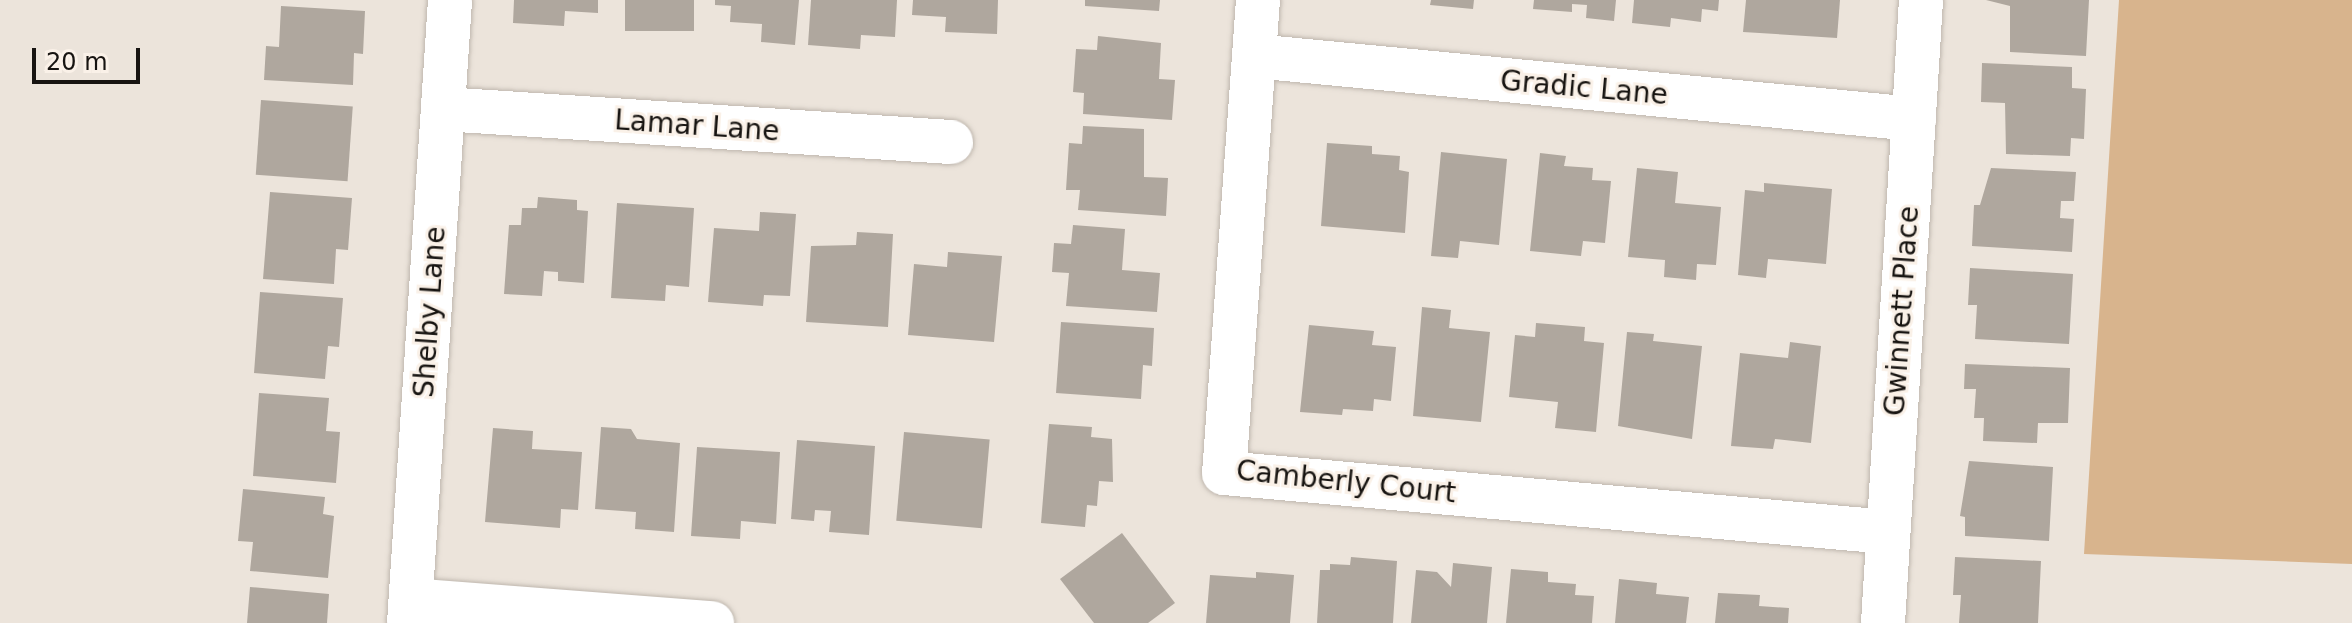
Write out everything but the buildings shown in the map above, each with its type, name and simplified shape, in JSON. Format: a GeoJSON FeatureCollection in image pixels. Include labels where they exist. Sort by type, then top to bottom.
{"type":"FeatureCollection","features":[{"type":"Feature","properties":{"kind":"street","name":"Shelby Lane"},"geometry":{"type":"LineString","coordinates":[[410,612],[450,0]]}},
{"type":"Feature","properties":{"kind":"street","name":"Camberly Court"},"geometry":{"type":"LineString","coordinates":[[1258,0],[1224,473],[1888,532]]}},
{"type":"Feature","properties":{"kind":"street","name":"Gwinnett Place"},"geometry":{"type":"LineString","coordinates":[[1883,623],[1921,0]]}},
{"type":"Feature","properties":{"kind":"street","name":"Gradic Lane"},"geometry":{"type":"LineString","coordinates":[[1254,56],[1914,119]]}},
{"type":"Feature","properties":{"kind":"street","name":"Lamar Lane"},"geometry":{"type":"LineString","coordinates":[[443,109],[951,142]]}},
{"type":"Feature","properties":{"kind":"street"},"geometry":{"type":"LineString","coordinates":[[410,612],[712,623]]}},
{"type":"Feature","properties":{"kind":"shaded area"},"geometry":{"type":"Polygon","coordinates":[[[2119,0],[2352,0],[2352,564],[2084,554],[2119,0]]]}}]}
